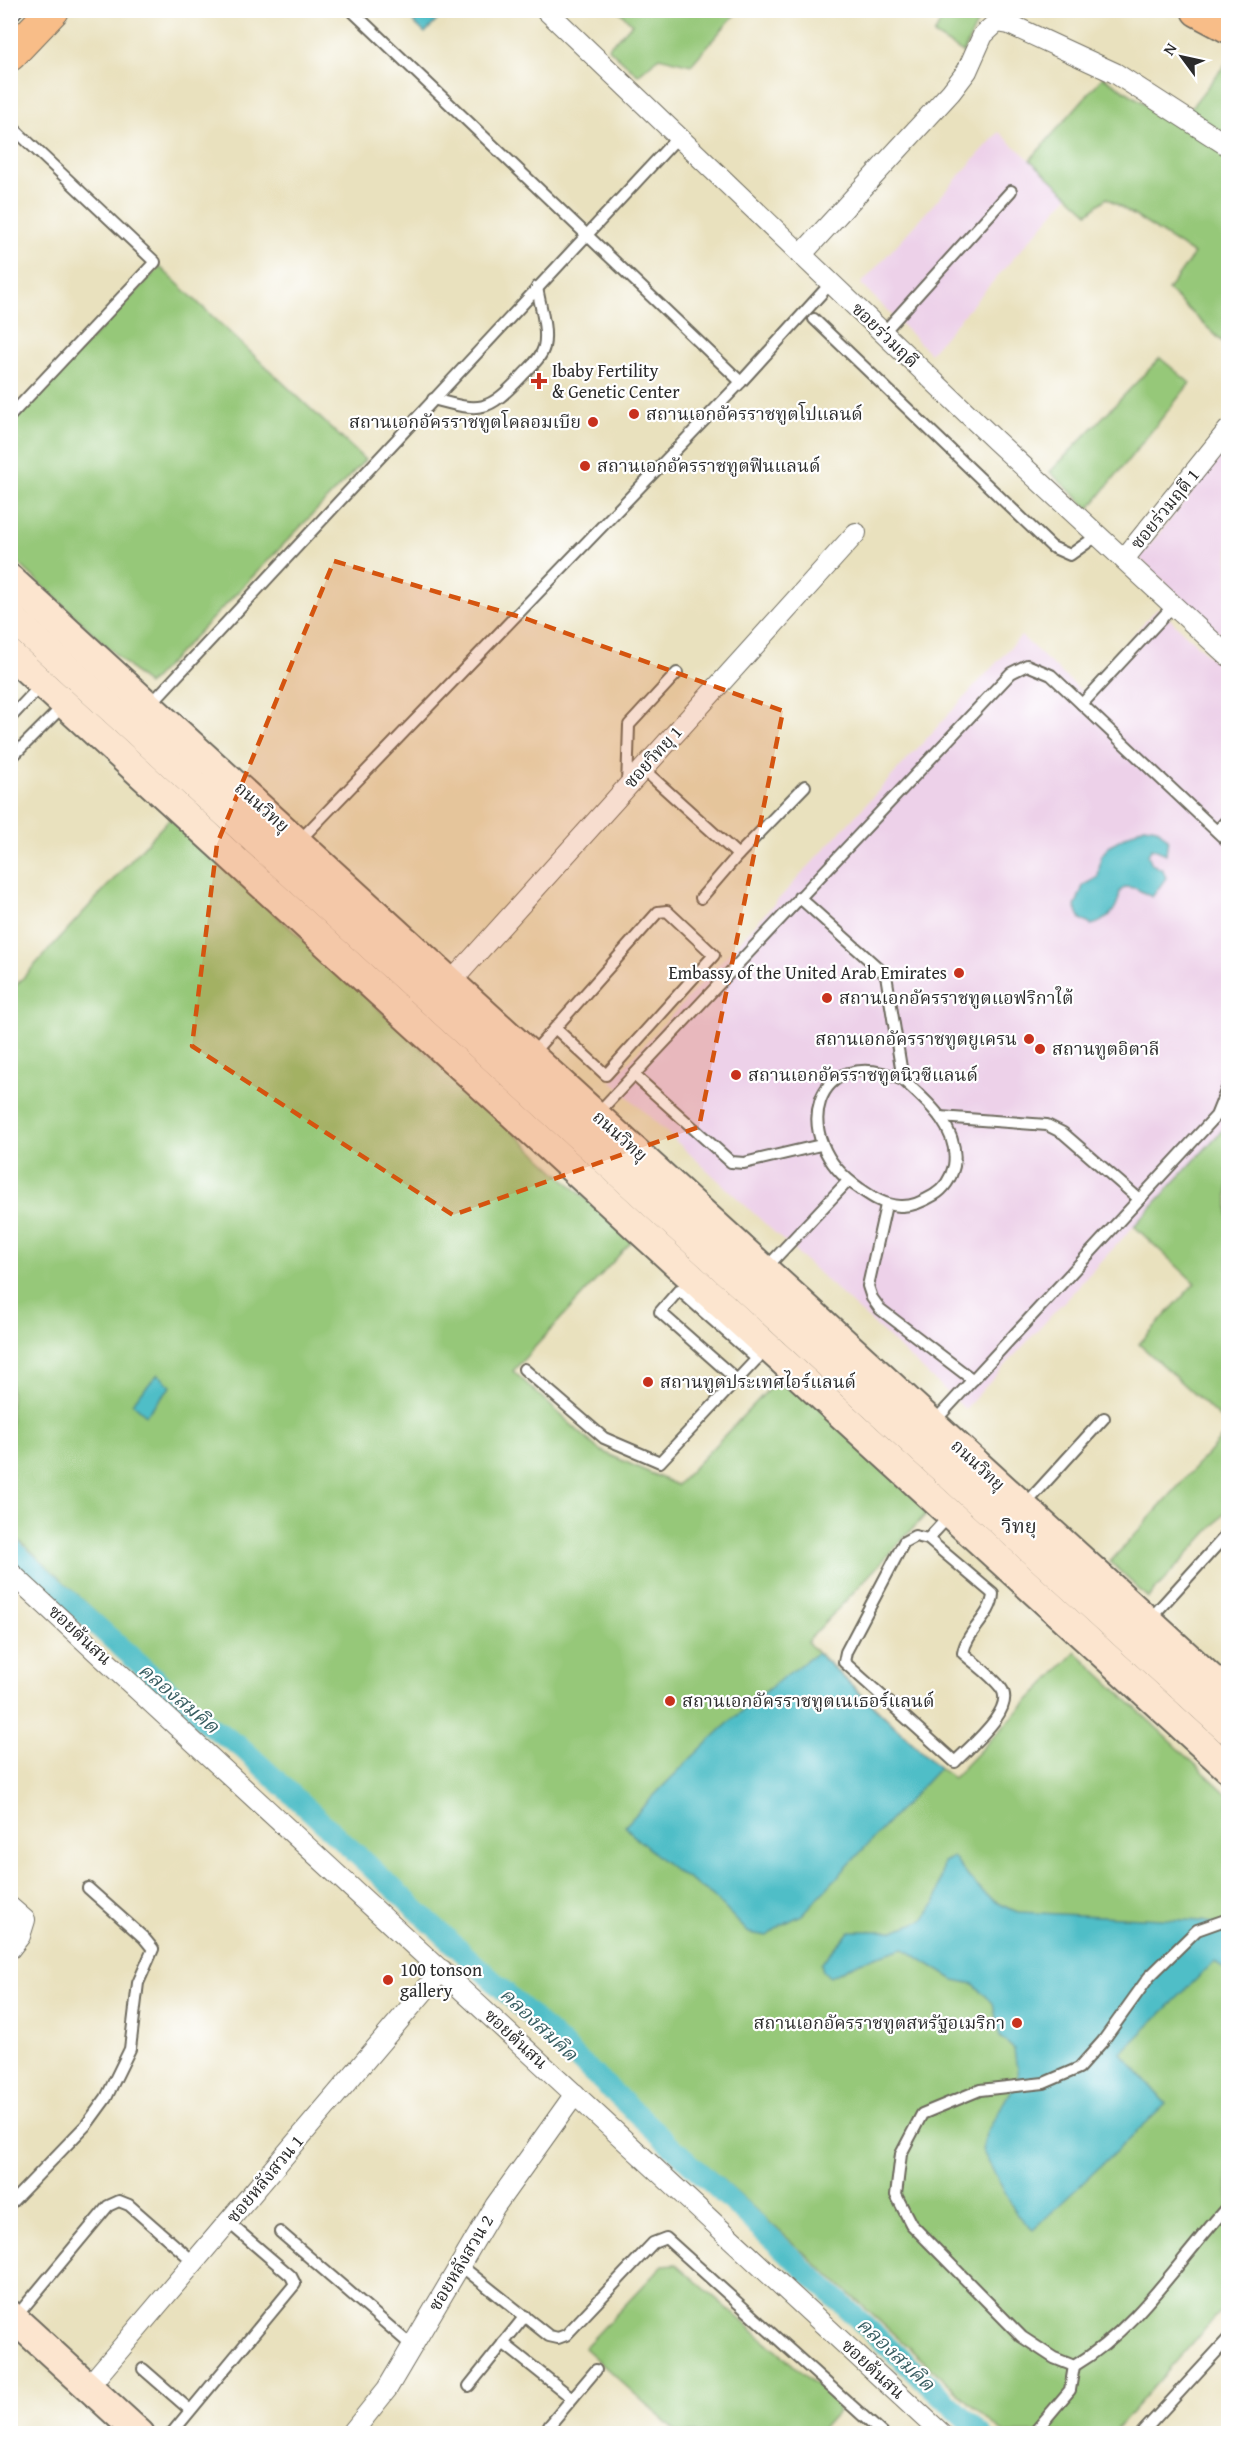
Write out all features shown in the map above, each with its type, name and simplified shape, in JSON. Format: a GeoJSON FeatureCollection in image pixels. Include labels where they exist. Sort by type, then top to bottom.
{"type":"FeatureCollection","features":[{"type":"Feature","properties":{"kind":"highway"},"geometry":{"type":"LineString","coordinates":[[1198,10],[1228,26]]}},
{"type":"Feature","properties":{"kind":"main road"},"geometry":{"type":"LineString","coordinates":[[10,55],[52,10]]}},
{"type":"Feature","properties":{"kind":"main road","name":"ถนนวิทยุ"},"geometry":{"type":"LineString","coordinates":[[10,579],[765,1269],[884,1396]]}},
{"type":"Feature","properties":{"kind":"main road","name":"ถนนวิทยุ"},"geometry":{"type":"LineString","coordinates":[[10,616],[884,1396],[1151,1659],[1228,1730]]}},
{"type":"Feature","properties":{"kind":"main road"},"geometry":{"type":"LineString","coordinates":[[10,654],[762,1353],[951,1514],[1228,1768]]}},
{"type":"Feature","properties":{"kind":"main road","name":"ถนนวิทยุ"},"geometry":{"type":"LineString","coordinates":[[924,1433],[1023,1507],[1228,1694]]}},
{"type":"Feature","properties":{"kind":"main road"},"geometry":{"type":"LineString","coordinates":[[1143,1615],[1151,1659]]}},
{"type":"Feature","properties":{"kind":"main road"},"geometry":{"type":"LineString","coordinates":[[13,2316],[140,2433]]}},
{"type":"Feature","properties":{"kind":"street","name":"ซอยร่วมฤดี"},"geometry":{"type":"LineString","coordinates":[[546,10],[883,333],[1228,656]]}},
{"type":"Feature","properties":{"kind":"street"},"geometry":{"type":"LineString","coordinates":[[801,255],[951,92],[967,71],[972,54],[989,26],[997,22],[1008,24],[1115,73],[1228,146]]}},
{"type":"Feature","properties":{"kind":"street","name":"ซอยร่วมฤดี 1"},"geometry":{"type":"LineString","coordinates":[[1124,559],[1228,430]]}},
{"type":"Feature","properties":{"kind":"street","name":"ซอยวิทยุ 1"},"geometry":{"type":"LineString","coordinates":[[451,982],[856,533]]}},
{"type":"Feature","properties":{"kind":"street","name":"ซอยต้นสน"},"geometry":{"type":"LineString","coordinates":[[10,1572],[942,2433]]}},
{"type":"Feature","properties":{"kind":"street"},"geometry":{"type":"LineString","coordinates":[[10,1907],[25,1920],[20,1936],[10,1949]]}},
{"type":"Feature","properties":{"kind":"street","name":"ซอยหลังสวน 1"},"geometry":{"type":"LineString","coordinates":[[88,2387],[442,1970]]}},
{"type":"Feature","properties":{"kind":"street","name":"ซอยหลังสวน 2"},"geometry":{"type":"LineString","coordinates":[[351,2433],[387,2389],[495,2206],[575,2094]]}},
{"type":"Feature","properties":{"kind":"lane"},"geometry":{"type":"LineString","coordinates":[[351,10],[741,382]]}},
{"type":"Feature","properties":{"kind":"lane"},"geometry":{"type":"LineString","coordinates":[[10,126],[155,262],[10,416]]}},
{"type":"Feature","properties":{"kind":"lane"},"geometry":{"type":"LineString","coordinates":[[149,706],[678,137]]}},
{"type":"Feature","properties":{"kind":"lane"},"geometry":{"type":"LineString","coordinates":[[883,333],[1011,191]]}},
{"type":"Feature","properties":{"kind":"lane"},"geometry":{"type":"LineString","coordinates":[[299,841],[741,382],[831,283]]}},
{"type":"Feature","properties":{"kind":"lane"},"geometry":{"type":"LineString","coordinates":[[433,399],[467,408],[484,407],[500,399],[540,356],[544,346],[544,330],[537,287]]}},
{"type":"Feature","properties":{"kind":"lane"},"geometry":{"type":"LineString","coordinates":[[814,319],[1052,548],[1070,555],[1098,535]]}},
{"type":"Feature","properties":{"kind":"lane"},"geometry":{"type":"LineString","coordinates":[[1082,704],[1174,605]]}},
{"type":"Feature","properties":{"kind":"lane"},"geometry":{"type":"LineString","coordinates":[[596,1115],[1011,673],[1027,665],[1051,675],[1228,842]]}},
{"type":"Feature","properties":{"kind":"lane"},"geometry":{"type":"LineString","coordinates":[[627,787],[629,725],[677,673]]}},
{"type":"Feature","properties":{"kind":"lane"},"geometry":{"type":"LineString","coordinates":[[10,709],[40,681]]}},
{"type":"Feature","properties":{"kind":"lane"},"geometry":{"type":"LineString","coordinates":[[10,718],[40,681]]}},
{"type":"Feature","properties":{"kind":"lane"},"geometry":{"type":"LineString","coordinates":[[10,759],[64,704]]}},
{"type":"Feature","properties":{"kind":"lane"},"geometry":{"type":"LineString","coordinates":[[643,769],[738,855]]}},
{"type":"Feature","properties":{"kind":"lane"},"geometry":{"type":"LineString","coordinates":[[701,898],[738,855],[805,786]]}},
{"type":"Feature","properties":{"kind":"lane"},"geometry":{"type":"LineString","coordinates":[[1217,831],[1228,819]]}},
{"type":"Feature","properties":{"kind":"lane"},"geometry":{"type":"LineString","coordinates":[[799,897],[886,975],[903,1080]]}},
{"type":"Feature","properties":{"kind":"lane"},"geometry":{"type":"LineString","coordinates":[[531,1055],[555,1028],[663,909],[714,955],[606,1075],[555,1028]]}},
{"type":"Feature","properties":{"kind":"lane"},"geometry":{"type":"LineString","coordinates":[[862,1070],[885,1072],[903,1080],[923,1097],[940,1117],[950,1134],[956,1153],[952,1173],[942,1190],[925,1200],[906,1206],[886,1205],[848,1181],[827,1159],[815,1120],[820,1102],[831,1084],[848,1072],[862,1070]]}},
{"type":"Feature","properties":{"kind":"lane"},"geometry":{"type":"LineString","coordinates":[[634,1075],[731,1162],[744,1163],[821,1145]]}},
{"type":"Feature","properties":{"kind":"lane"},"geometry":{"type":"LineString","coordinates":[[924,1433],[1216,1116],[1228,1086]]}},
{"type":"Feature","properties":{"kind":"lane"},"geometry":{"type":"LineString","coordinates":[[940,1117],[1047,1125],[1063,1133],[1139,1199]]}},
{"type":"Feature","properties":{"kind":"lane"},"geometry":{"type":"LineString","coordinates":[[765,1269],[848,1181]]}},
{"type":"Feature","properties":{"kind":"lane"},"geometry":{"type":"LineString","coordinates":[[886,1205],[868,1286],[872,1298],[880,1309],[973,1380]]}},
{"type":"Feature","properties":{"kind":"lane"},"geometry":{"type":"LineString","coordinates":[[524,1369],[604,1438],[660,1462],[737,1380],[762,1353],[679,1290],[660,1312],[737,1380]]}},
{"type":"Feature","properties":{"kind":"lane"},"geometry":{"type":"LineString","coordinates":[[1023,1507],[1104,1418]]}},
{"type":"Feature","properties":{"kind":"lane"},"geometry":{"type":"LineString","coordinates":[[928,1539],[951,1514]]}},
{"type":"Feature","properties":{"kind":"lane"},"geometry":{"type":"LineString","coordinates":[[1143,1615],[1228,1533]]}},
{"type":"Feature","properties":{"kind":"lane"},"geometry":{"type":"LineString","coordinates":[[915,1536],[928,1539],[993,1594],[993,1603],[969,1634],[963,1653],[1002,1689],[1005,1700],[1002,1712],[955,1762],[844,1662],[846,1652],[904,1542],[915,1536]]}},
{"type":"Feature","properties":{"kind":"lane"},"geometry":{"type":"LineString","coordinates":[[10,2204],[87,2124],[106,2098],[130,2049],[138,1983],[153,1949],[144,1938],[88,1888]]}},
{"type":"Feature","properties":{"kind":"lane"},"geometry":{"type":"LineString","coordinates":[[1074,2366],[1054,2358],[1022,2337],[911,2224],[896,2195],[901,2154],[922,2114],[980,2090],[1044,2083],[1079,2068],[1103,2041],[1149,1977],[1197,1930],[1227,1919]]}},
{"type":"Feature","properties":{"kind":"lane"},"geometry":{"type":"LineString","coordinates":[[13,2316],[108,2206],[119,2201],[129,2205],[194,2262]]}},
{"type":"Feature","properties":{"kind":"lane"},"geometry":{"type":"LineString","coordinates":[[1033,2433],[1070,2390],[1074,2366],[1094,2354],[1145,2306],[1228,2206]]}},
{"type":"Feature","properties":{"kind":"lane"},"geometry":{"type":"LineString","coordinates":[[171,2433],[295,2284],[291,2276],[228,2222]]}},
{"type":"Feature","properties":{"kind":"lane"},"geometry":{"type":"LineString","coordinates":[[280,2232],[412,2346]]}},
{"type":"Feature","properties":{"kind":"lane"},"geometry":{"type":"LineString","coordinates":[[460,2265],[549,2336],[566,2335],[653,2243],[666,2238],[883,2433]]}},
{"type":"Feature","properties":{"kind":"lane"},"geometry":{"type":"LineString","coordinates":[[469,2386],[525,2316]]}},
{"type":"Feature","properties":{"kind":"lane"},"geometry":{"type":"LineString","coordinates":[[1142,2433],[1228,2339]]}},
{"type":"Feature","properties":{"kind":"lane"},"geometry":{"type":"LineString","coordinates":[[503,2343],[572,2398]]}},
{"type":"Feature","properties":{"kind":"lane"},"geometry":{"type":"LineString","coordinates":[[143,2369],[190,2410]]}},
{"type":"Feature","properties":{"kind":"lane"},"geometry":{"type":"LineString","coordinates":[[549,2426],[596,2370]]}},
{"type":"Feature","properties":{"kind":"highlighted area"},"geometry":{"type":"Polygon","coordinates":[[[334,561],[527,619],[783,711],[699,1127],[453,1215],[192,1046],[217,844],[334,561]]]}},
{"type":"Feature","properties":{"kind":"shaded area"},"geometry":{"type":"Polygon","coordinates":[[[999,132],[1069,195],[930,353],[861,284],[999,132]]]}},
{"type":"Feature","properties":{"kind":"shaded area"},"geometry":{"type":"Polygon","coordinates":[[[1228,448],[1228,635],[1226,639],[1139,558],[1228,448]]]}},
{"type":"Feature","properties":{"kind":"shaded area"},"geometry":{"type":"Polygon","coordinates":[[[1158,608],[1228,674],[1228,1124],[965,1409],[611,1081],[1021,636],[1081,691],[1158,608]]]}},
{"type":"Feature","properties":{"kind":"green space"},"geometry":{"type":"Polygon","coordinates":[[[619,11],[738,11],[691,65],[659,57],[638,75],[608,48],[632,24],[619,11]]]}},
{"type":"Feature","properties":{"kind":"green space"},"geometry":{"type":"Polygon","coordinates":[[[946,11],[983,11],[963,53],[934,35],[946,11]]]}},
{"type":"Feature","properties":{"kind":"green space"},"geometry":{"type":"Polygon","coordinates":[[[1228,61],[1228,136],[1189,110],[1228,61]]]}},
{"type":"Feature","properties":{"kind":"green space"},"geometry":{"type":"Polygon","coordinates":[[[1103,77],[1228,156],[1228,347],[1168,290],[1194,254],[1107,198],[1088,213],[1030,160],[1103,77]]]}},
{"type":"Feature","properties":{"kind":"green space"},"geometry":{"type":"Polygon","coordinates":[[[160,267],[365,460],[148,685],[11,556],[10,424],[160,267]]]}},
{"type":"Feature","properties":{"kind":"green space"},"geometry":{"type":"Polygon","coordinates":[[[1160,358],[1190,383],[1089,509],[1050,472],[1160,358]]]}},
{"type":"Feature","properties":{"kind":"green space"},"geometry":{"type":"Polygon","coordinates":[[[170,818],[632,1241],[513,1371],[599,1450],[677,1485],[784,1373],[930,1510],[807,1642],[939,1768],[953,1778],[1076,1652],[1228,1795],[1228,2303],[1113,2433],[1003,2433],[381,1873],[11,1533],[10,992],[170,818]]]}},
{"type":"Feature","properties":{"kind":"green space"},"geometry":{"type":"Polygon","coordinates":[[[1228,1124],[1228,1425],[1139,1344],[1195,1283],[1134,1226],[1228,1124]]]}},
{"type":"Feature","properties":{"kind":"green space"},"geometry":{"type":"Polygon","coordinates":[[[1228,1431],[1228,1510],[1148,1598],[1110,1562],[1228,1431]]]}},
{"type":"Feature","properties":{"kind":"green space"},"geometry":{"type":"Polygon","coordinates":[[[676,2264],[836,2402],[838,2411],[818,2433],[678,2433],[584,2348],[663,2265],[676,2264]]]}},
{"type":"Feature","properties":{"kind":"water"},"geometry":{"type":"Polygon","coordinates":[[[424,11],[446,11],[425,33],[413,22],[424,11]]]}},
{"type":"Feature","properties":{"kind":"water"},"geometry":{"type":"Polygon","coordinates":[[[1144,826],[1157,828],[1168,839],[1166,854],[1152,848],[1148,855],[1152,864],[1163,870],[1166,878],[1152,897],[1135,888],[1126,887],[1120,891],[1115,909],[1103,921],[1091,925],[1081,919],[1075,907],[1083,886],[1098,877],[1101,856],[1110,845],[1144,826]]]}},
{"type":"Feature","properties":{"kind":"water"},"geometry":{"type":"Polygon","coordinates":[[[158,1374],[171,1386],[146,1415],[132,1403],[158,1374]]]}},
{"type":"Feature","properties":{"kind":"water"},"geometry":{"type":"Polygon","coordinates":[[[817,1653],[939,1768],[802,1915],[781,1925],[767,1936],[749,1933],[712,1895],[674,1870],[625,1826],[716,1734],[765,1692],[817,1653]]]}},
{"type":"Feature","properties":{"kind":"water"},"geometry":{"type":"Polygon","coordinates":[[[953,1857],[989,1897],[1018,1912],[1203,1921],[1228,1927],[1228,1973],[1215,1961],[1121,2053],[1166,2104],[1033,2230],[1017,2215],[982,2150],[986,2134],[1018,2077],[1014,2049],[1000,2037],[993,2003],[974,1984],[954,1980],[903,1948],[860,1962],[830,1977],[823,1972],[821,1963],[850,1931],[894,1931],[923,1920],[936,1902],[943,1862],[953,1857]]]}},
{"type":"Feature","properties":{"kind":"waterway","name":"คลองสมคิด"},"geometry":{"type":"LineString","coordinates":[[10,1548],[204,1722],[242,1748],[982,2434]]}},
{"type":"Feature","properties":{"kind":"railway"},"geometry":{"type":"LineString","coordinates":[[10,23],[22,10]]}},
{"type":"Feature","properties":{"kind":"place","name":"Ibaby Fertility & Genetic Center"},"geometry":{"type":"Point","coordinates":[539,381]}},
{"type":"Feature","properties":{"kind":"place","name":"สถานเอกอัครราชทูตโปแลนด์"},"geometry":{"type":"Point","coordinates":[634,414]}},
{"type":"Feature","properties":{"kind":"place","name":"สถานเอกอัครราชทูตโคลอมเบีย"},"geometry":{"type":"Point","coordinates":[593,422]}},
{"type":"Feature","properties":{"kind":"place","name":"สถานเอกอัครราชทูตฟินแลนด์"},"geometry":{"type":"Point","coordinates":[585,466]}},
{"type":"Feature","properties":{"kind":"place","name":"Embassy of the United Arab Emirates"},"geometry":{"type":"Point","coordinates":[959,973]}},
{"type":"Feature","properties":{"kind":"place","name":"สถานเอกอัครราชทูตแอฟริกาใต้"},"geometry":{"type":"Point","coordinates":[827,998]}},
{"type":"Feature","properties":{"kind":"place","name":"สถานเอกอัครราชทูตยูเครน"},"geometry":{"type":"Point","coordinates":[1029,1039]}},
{"type":"Feature","properties":{"kind":"place","name":"สถานทูตอิตาลี"},"geometry":{"type":"Point","coordinates":[1040,1049]}},
{"type":"Feature","properties":{"kind":"place","name":"สถานเอกอัครราชทูตนิวซีแลนด์"},"geometry":{"type":"Point","coordinates":[736,1075]}},
{"type":"Feature","properties":{"kind":"place","name":"สถานทูตประเทศไอร์แลนด์"},"geometry":{"type":"Point","coordinates":[648,1382]}},
{"type":"Feature","properties":{"kind":"place","name":"สถานเอกอัครราชทูตเนเธอร์แลนด์"},"geometry":{"type":"Point","coordinates":[670,1701]}},
{"type":"Feature","properties":{"kind":"place","name":"100 tonson gallery"},"geometry":{"type":"Point","coordinates":[388,1980]}},
{"type":"Feature","properties":{"kind":"place","name":"สถานเอกอัครราชทูตสหรัฐอเมริกา"},"geometry":{"type":"Point","coordinates":[1017,2023]}},
{"type":"Feature","properties":{"kind":"district","name":"วิทยุ"},"geometry":{"type":"Point","coordinates":[1019,1526]}}]}
